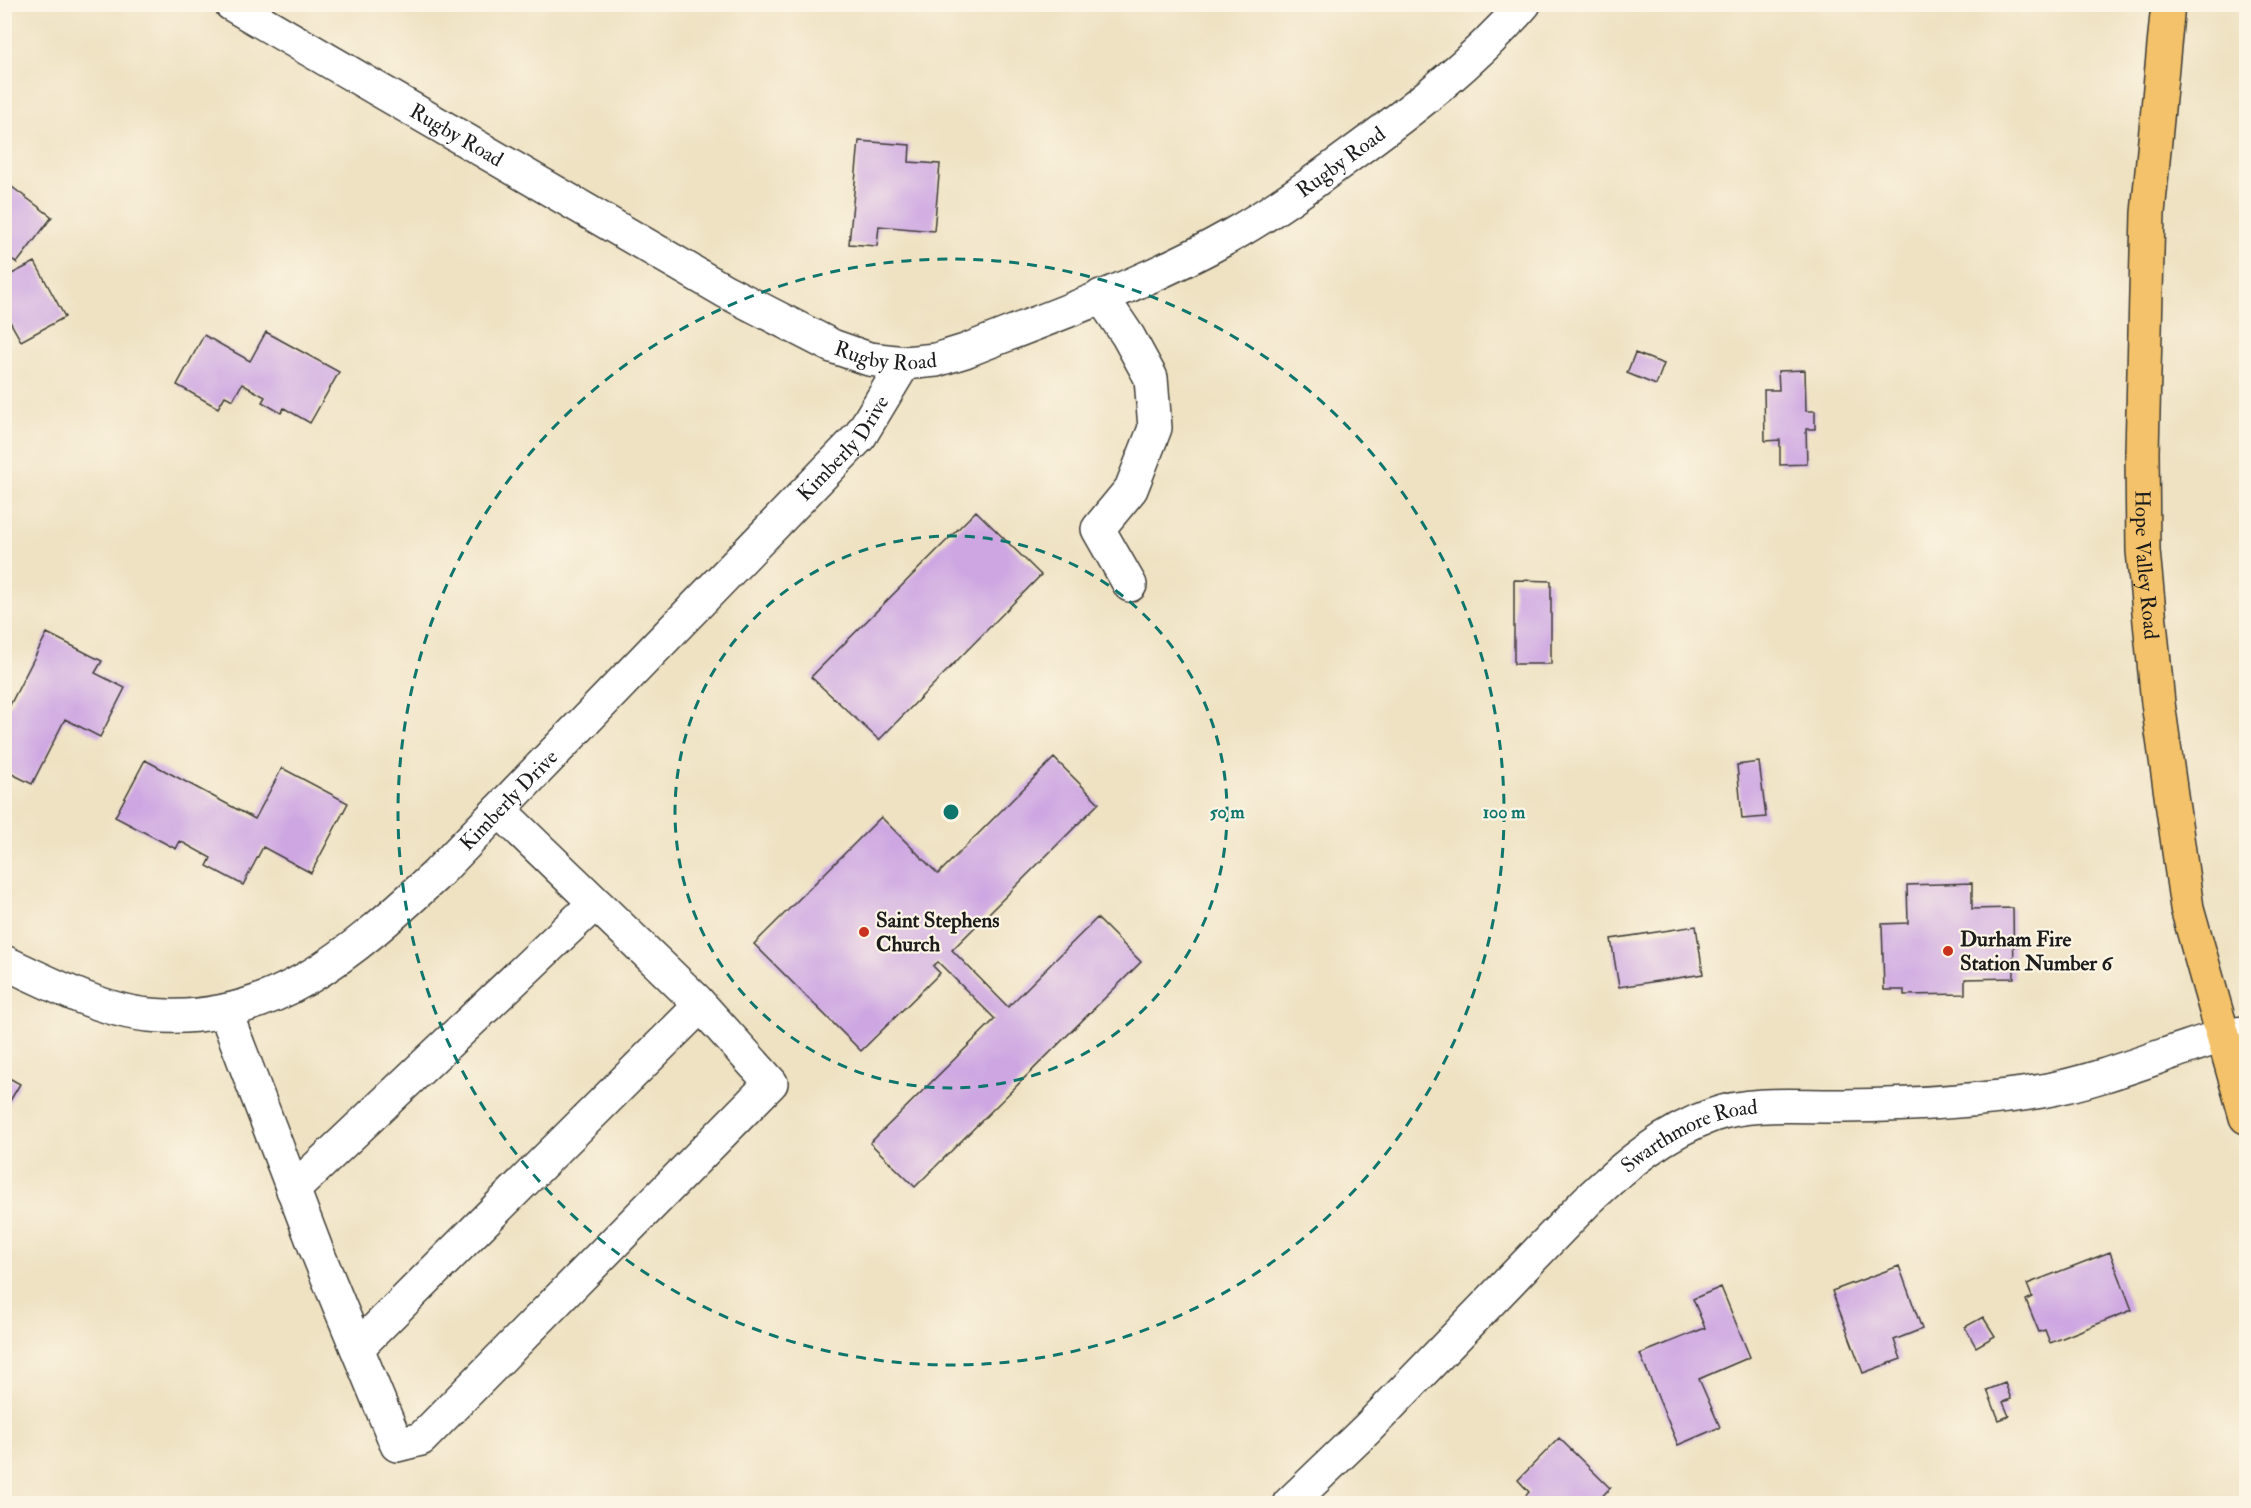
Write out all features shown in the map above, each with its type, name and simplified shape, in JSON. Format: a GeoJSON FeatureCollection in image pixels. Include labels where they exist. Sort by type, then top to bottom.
{"type":"FeatureCollection","features":[{"type":"Feature","properties":{"kind":"main road","name":"Hope Valley Road"},"geometry":{"type":"LineString","coordinates":[[2168,4],[2148,213],[2142,452],[2143,551],[2159,715],[2187,908],[2234,1034],[2247,1117]]}},
{"type":"Feature","properties":{"kind":"street","name":"Rugby Road"},"geometry":{"type":"LineString","coordinates":[[231,4],[725,291],[832,346],[869,359],[904,363],[936,360],[965,351],[1101,296],[1231,236],[1291,199],[1449,80],[1524,4]]}},
{"type":"Feature","properties":{"kind":"street"},"geometry":{"type":"LineString","coordinates":[[1101,296],[1128,336],[1151,378],[1155,428],[1131,489],[1098,529],[1130,585]]}},
{"type":"Feature","properties":{"kind":"street","name":"Kimberly Drive"},"geometry":{"type":"LineString","coordinates":[[4,962],[52,984],[108,1005],[147,1015],[206,1016],[260,1002],[337,961],[380,927],[499,810],[860,436],[904,363]]}},
{"type":"Feature","properties":{"kind":"street"},"geometry":{"type":"LineString","coordinates":[[225,1011],[293,1190],[398,1445],[421,1439],[771,1083],[700,1006],[499,810]]}},
{"type":"Feature","properties":{"kind":"street"},"geometry":{"type":"LineString","coordinates":[[293,1190],[594,904]]}},
{"type":"Feature","properties":{"kind":"street"},"geometry":{"type":"LineString","coordinates":[[357,1348],[700,1006]]}},
{"type":"Feature","properties":{"kind":"street","name":"Swarthmore Road"},"geometry":{"type":"LineString","coordinates":[[1290,1503],[1367,1429],[1587,1201],[1615,1175],[1679,1130],[1714,1114],[1754,1107],[1976,1102],[2046,1090],[2110,1073],[2234,1034]]}},
{"type":"Feature","properties":{"kind":"building"},"geometry":{"type":"Polygon","coordinates":[[[859,141],[910,145],[909,162],[940,164],[934,231],[879,226],[877,246],[849,244],[859,141]]]}},
{"type":"Feature","properties":{"kind":"building"},"geometry":{"type":"Polygon","coordinates":[[[4,181],[52,217],[17,263],[4,253],[4,181]]]}},
{"type":"Feature","properties":{"kind":"building"},"geometry":{"type":"Polygon","coordinates":[[[35,262],[65,317],[21,341],[4,311],[4,278],[35,262]]]}},
{"type":"Feature","properties":{"kind":"building"},"geometry":{"type":"Polygon","coordinates":[[[266,332],[339,372],[310,423],[284,408],[281,413],[262,402],[265,397],[242,384],[233,400],[225,396],[218,408],[177,385],[204,335],[250,361],[266,332]]]}},
{"type":"Feature","properties":{"kind":"building"},"geometry":{"type":"Polygon","coordinates":[[[1635,353],[1664,364],[1656,385],[1627,373],[1635,353]]]}},
{"type":"Feature","properties":{"kind":"building"},"geometry":{"type":"Polygon","coordinates":[[[1805,370],[1806,411],[1815,411],[1815,429],[1806,429],[1807,464],[1780,465],[1780,440],[1765,441],[1764,390],[1779,390],[1778,371],[1805,370]]]}},
{"type":"Feature","properties":{"kind":"building"},"geometry":{"type":"Polygon","coordinates":[[[976,511],[1041,575],[879,740],[811,677],[976,511]]]}},
{"type":"Feature","properties":{"kind":"building"},"geometry":{"type":"Polygon","coordinates":[[[1514,580],[1551,581],[1551,664],[1514,664],[1514,580]]]}},
{"type":"Feature","properties":{"kind":"building"},"geometry":{"type":"Polygon","coordinates":[[[47,633],[102,661],[95,673],[125,688],[100,737],[65,719],[32,784],[4,770],[4,705],[9,707],[47,633]]]}},
{"type":"Feature","properties":{"kind":"building"},"geometry":{"type":"Polygon","coordinates":[[[1054,758],[1099,803],[952,950],[1008,1007],[1097,918],[1141,962],[915,1187],[870,1143],[995,1019],[938,962],[933,966],[940,973],[861,1051],[754,944],[881,817],[938,874],[1054,758]]]}},
{"type":"Feature","properties":{"kind":"building"},"geometry":{"type":"Polygon","coordinates":[[[145,760],[255,819],[282,768],[348,803],[311,873],[263,847],[243,885],[207,866],[211,858],[180,841],[176,849],[115,817],[145,760]]]}},
{"type":"Feature","properties":{"kind":"building"},"geometry":{"type":"Polygon","coordinates":[[[1759,762],[1766,817],[1742,819],[1737,765],[1759,762]]]}},
{"type":"Feature","properties":{"kind":"building","name":"Durham Fire Station Number 6"},"geometry":{"type":"Polygon","coordinates":[[[1972,883],[1972,909],[2013,908],[2014,978],[1965,979],[1965,994],[1904,995],[1904,990],[1884,990],[1882,924],[1908,923],[1907,885],[1972,883]]]}},
{"type":"Feature","properties":{"kind":"building"},"geometry":{"type":"Polygon","coordinates":[[[1696,926],[1703,974],[1619,987],[1611,939],[1696,926]]]}},
{"type":"Feature","properties":{"kind":"building"},"geometry":{"type":"Polygon","coordinates":[[[4,1075],[20,1084],[4,1111],[4,1075]]]}},
{"type":"Feature","properties":{"kind":"building"},"geometry":{"type":"Polygon","coordinates":[[[2110,1252],[2132,1310],[2050,1343],[2045,1330],[2039,1332],[2026,1300],[2032,1297],[2027,1284],[2110,1252]]]}},
{"type":"Feature","properties":{"kind":"building"},"geometry":{"type":"Polygon","coordinates":[[[1899,1266],[1922,1329],[1894,1340],[1901,1359],[1863,1373],[1832,1291],[1899,1266]]]}},
{"type":"Feature","properties":{"kind":"building"},"geometry":{"type":"Polygon","coordinates":[[[1721,1287],[1750,1357],[1699,1379],[1720,1427],[1678,1445],[1640,1354],[1705,1328],[1693,1299],[1721,1287]]]}},
{"type":"Feature","properties":{"kind":"building"},"geometry":{"type":"Polygon","coordinates":[[[1983,1317],[1995,1336],[1976,1347],[1965,1327],[1983,1317]]]}},
{"type":"Feature","properties":{"kind":"building"},"geometry":{"type":"Polygon","coordinates":[[[2005,1383],[2011,1399],[2003,1402],[2009,1416],[1999,1420],[1987,1390],[2005,1383]]]}},
{"type":"Feature","properties":{"kind":"building"},"geometry":{"type":"Polygon","coordinates":[[[1559,1438],[1610,1488],[1595,1504],[1518,1504],[1529,1492],[1518,1480],[1559,1438]]]}},
{"type":"Feature","properties":{"kind":"place","name":"Saint Stephens Church"},"geometry":{"type":"Point","coordinates":[864,932]}},
{"type":"Feature","properties":{"kind":"place","name":"Durham Fire Station Number 6"},"geometry":{"type":"Point","coordinates":[1948,951]}}]}
